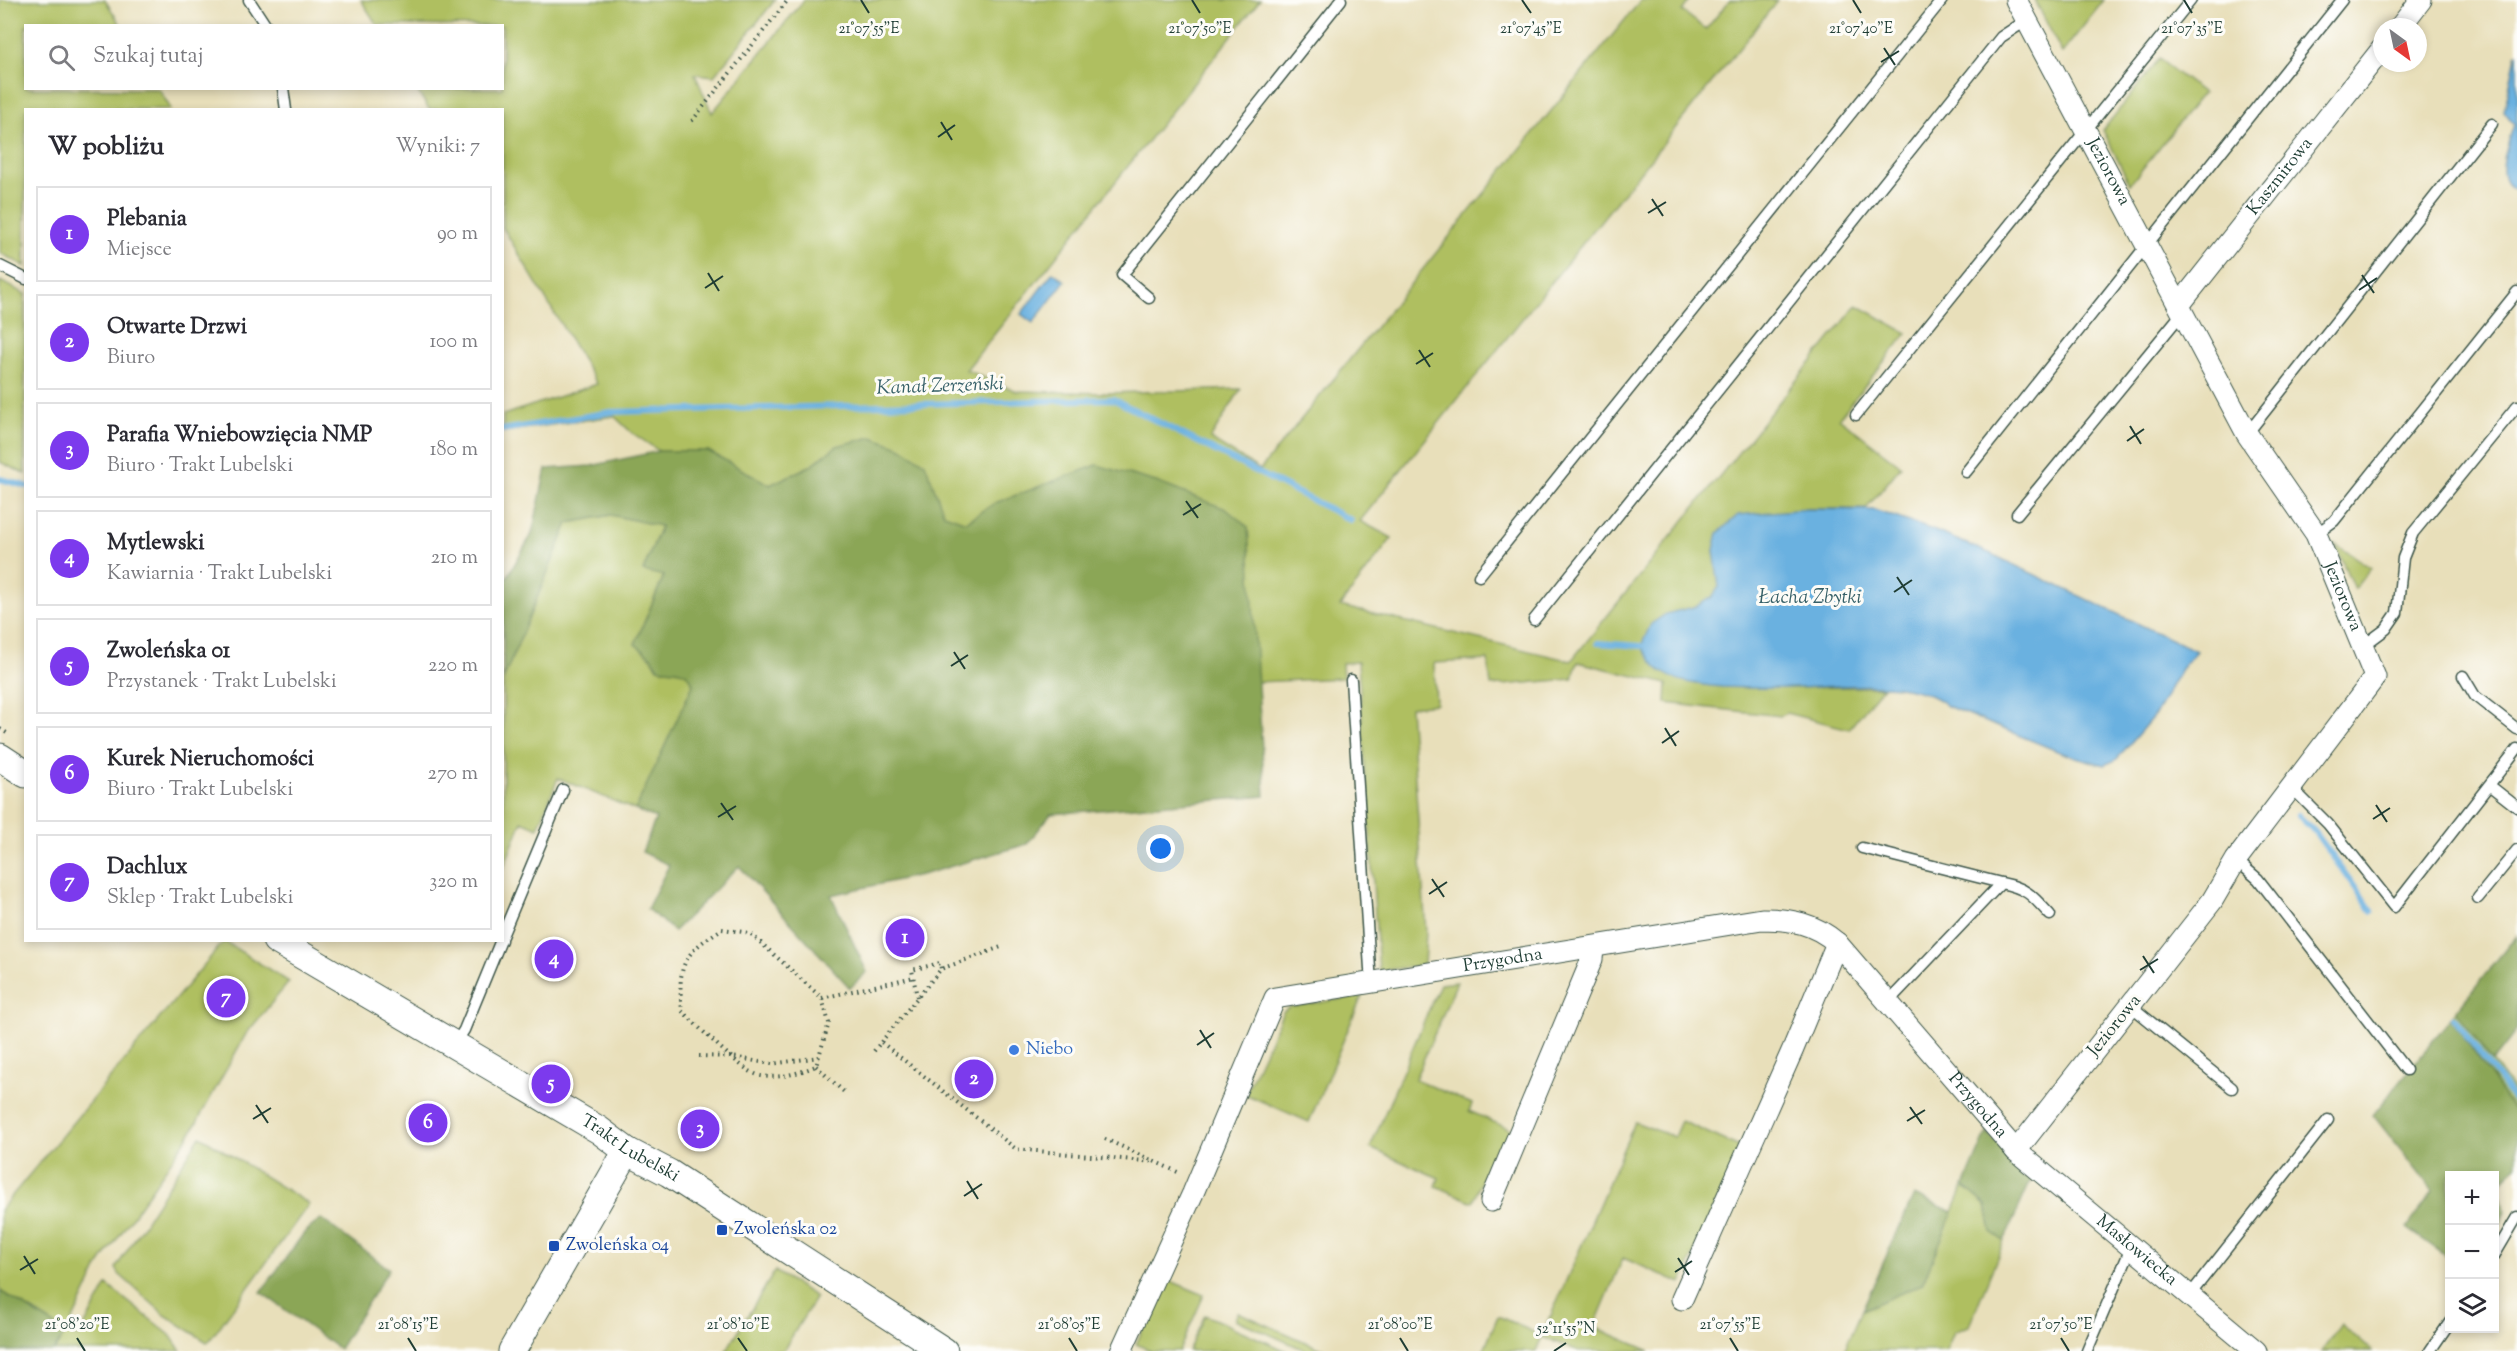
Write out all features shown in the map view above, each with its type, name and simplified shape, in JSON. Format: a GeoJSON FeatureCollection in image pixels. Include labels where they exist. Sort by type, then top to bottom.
{"type":"FeatureCollection","features":[{"type":"Feature","properties":{"kind":"street","name":"Jeziorowa"},"geometry":{"type":"LineString","coordinates":[[2016,0],[2247,434],[2316,534],[2374,672],[2373,682],[2236,860],[2212,901],[2016,1151]]}},
{"type":"Feature","properties":{"kind":"street"},"geometry":{"type":"LineString","coordinates":[[2407,18],[2421,0]]}},
{"type":"Feature","properties":{"kind":"street","name":"Kaszmirowa"},"geometry":{"type":"LineString","coordinates":[[2181,308],[2373,61]]}},
{"type":"Feature","properties":{"kind":"street"},"geometry":{"type":"LineString","coordinates":[[0,757],[24,773]]}},
{"type":"Feature","properties":{"kind":"street","name":"Przygodna"},"geometry":{"type":"LineString","coordinates":[[1121,1351],[1193,1192],[1275,998],[1593,949],[1762,920],[1788,919],[1809,925],[1837,943],[2016,1151]]}},
{"type":"Feature","properties":{"kind":"street","name":"Trakt Lubelski"},"geometry":{"type":"LineString","coordinates":[[279,942],[599,1130],[627,1151],[669,1173],[944,1351]]}},
{"type":"Feature","properties":{"kind":"street"},"geometry":{"type":"LineString","coordinates":[[1682,1299],[1793,1049],[1837,943]]}},
{"type":"Feature","properties":{"kind":"street"},"geometry":{"type":"LineString","coordinates":[[1491,1201],[1592,959],[1593,949]]}},
{"type":"Feature","properties":{"kind":"street"},"geometry":{"type":"LineString","coordinates":[[512,1351],[627,1151]]}},
{"type":"Feature","properties":{"kind":"street","name":"Masłowiecka"},"geometry":{"type":"LineString","coordinates":[[2016,1151],[2256,1351]]}},
{"type":"Feature","properties":{"kind":"lane"},"geometry":{"type":"LineString","coordinates":[[249,0],[265,24]]}},
{"type":"Feature","properties":{"kind":"lane"},"geometry":{"type":"LineString","coordinates":[[1149,298],[1122,275],[1341,0]]}},
{"type":"Feature","properties":{"kind":"lane"},"geometry":{"type":"LineString","coordinates":[[1479,576],[1942,0]]}},
{"type":"Feature","properties":{"kind":"lane"},"geometry":{"type":"LineString","coordinates":[[1856,415],[2086,133],[2191,0]]}},
{"type":"Feature","properties":{"kind":"lane"},"geometry":{"type":"LineString","coordinates":[[1966,472],[2342,0]]}},
{"type":"Feature","properties":{"kind":"lane"},"geometry":{"type":"LineString","coordinates":[[1534,620],[2001,37],[2027,20]]}},
{"type":"Feature","properties":{"kind":"lane"},"geometry":{"type":"LineString","coordinates":[[283,90],[286,108]]}},
{"type":"Feature","properties":{"kind":"lane"},"geometry":{"type":"LineString","coordinates":[[2247,434],[2492,124]]}},
{"type":"Feature","properties":{"kind":"lane"},"geometry":{"type":"LineString","coordinates":[[0,266],[24,278]]}},
{"type":"Feature","properties":{"kind":"lane"},"geometry":{"type":"LineString","coordinates":[[2316,534],[2334,521],[2517,292]]}},
{"type":"Feature","properties":{"kind":"lane"},"geometry":{"type":"LineString","coordinates":[[2018,514],[2181,308]]}},
{"type":"Feature","properties":{"kind":"lane"},"geometry":{"type":"LineString","coordinates":[[2363,646],[2386,628],[2397,613],[2403,558],[2413,533],[2517,406]]}},
{"type":"Feature","properties":{"kind":"lane"},"geometry":{"type":"LineString","coordinates":[[2463,676],[2475,696],[2517,729]]}},
{"type":"Feature","properties":{"kind":"lane"},"geometry":{"type":"LineString","coordinates":[[1351,680],[1371,984]]}},
{"type":"Feature","properties":{"kind":"lane"},"geometry":{"type":"LineString","coordinates":[[2291,787],[2328,824],[2394,907],[2517,749]]}},
{"type":"Feature","properties":{"kind":"lane"},"geometry":{"type":"LineString","coordinates":[[2489,785],[2517,807]]}},
{"type":"Feature","properties":{"kind":"lane"},"geometry":{"type":"LineString","coordinates":[[504,931],[563,790]]}},
{"type":"Feature","properties":{"kind":"lane"},"geometry":{"type":"LineString","coordinates":[[1862,848],[2020,886],[2029,892],[2050,915]]}},
{"type":"Feature","properties":{"kind":"lane"},"geometry":{"type":"LineString","coordinates":[[2478,898],[2517,850]]}},
{"type":"Feature","properties":{"kind":"lane"},"geometry":{"type":"LineString","coordinates":[[2236,860],[2258,879],[2406,1070]]}},
{"type":"Feature","properties":{"kind":"lane"},"geometry":{"type":"LineString","coordinates":[[1889,1001],[2001,883]]}},
{"type":"Feature","properties":{"kind":"lane"},"geometry":{"type":"LineString","coordinates":[[454,1046],[464,1030],[500,942]]}},
{"type":"Feature","properties":{"kind":"lane"},"geometry":{"type":"LineString","coordinates":[[2131,1006],[2232,1088]]}},
{"type":"Feature","properties":{"kind":"lane"},"geometry":{"type":"LineString","coordinates":[[2189,1296],[2328,1120]]}},
{"type":"Feature","properties":{"kind":"lane"},"geometry":{"type":"LineString","coordinates":[[2499,1248],[2517,1217]]}},
{"type":"Feature","properties":{"kind":"lane"},"geometry":{"type":"LineString","coordinates":[[2087,1351],[2131,1248]]}},
{"type":"Feature","properties":{"kind":"lane"},"geometry":{"type":"LineString","coordinates":[[2430,1351],[2445,1329]]}},
{"type":"Feature","properties":{"kind":"path"},"geometry":{"type":"LineString","coordinates":[[692,121],[788,0]]}},
{"type":"Feature","properties":{"kind":"path"},"geometry":{"type":"LineString","coordinates":[[722,929],[750,933],[822,998],[829,1023],[816,1066],[790,1076],[759,1076],[732,1057],[682,1011],[678,979],[694,946],[722,929]]}},
{"type":"Feature","properties":{"kind":"path"},"geometry":{"type":"LineString","coordinates":[[874,1051],[941,969],[1004,946]]}},
{"type":"Feature","properties":{"kind":"path"},"geometry":{"type":"LineString","coordinates":[[918,997],[912,970],[940,963],[941,969]]}},
{"type":"Feature","properties":{"kind":"path"},"geometry":{"type":"LineString","coordinates":[[822,998],[914,977]]}},
{"type":"Feature","properties":{"kind":"path"},"geometry":{"type":"LineString","coordinates":[[881,1042],[1016,1149],[1154,1162]]}},
{"type":"Feature","properties":{"kind":"path"},"geometry":{"type":"LineString","coordinates":[[699,1056],[732,1057],[772,1064],[819,1057]]}},
{"type":"Feature","properties":{"kind":"path"},"geometry":{"type":"LineString","coordinates":[[816,1066],[844,1092]]}},
{"type":"Feature","properties":{"kind":"path"},"geometry":{"type":"LineString","coordinates":[[1105,1139],[1184,1175]]}},
{"type":"Feature","properties":{"kind":"green space"},"geometry":{"type":"Polygon","coordinates":[[[0,0],[105,0],[120,24],[24,24],[24,90],[160,90],[170,108],[24,108],[24,265],[0,253],[0,0]]]}},
{"type":"Feature","properties":{"kind":"green space"},"geometry":{"type":"Polygon","coordinates":[[[361,0],[775,0],[714,76],[695,74],[712,113],[804,0],[1260,0],[966,370],[1016,391],[1107,393],[1241,389],[1210,439],[1260,470],[1641,0],[1690,0],[1682,11],[1706,29],[1730,0],[1778,0],[1360,521],[1392,538],[1340,606],[1571,661],[1857,305],[1907,333],[1839,418],[1901,466],[1866,509],[1807,509],[1714,550],[1719,574],[1719,587],[1716,593],[1711,599],[1697,606],[1666,614],[1740,688],[1883,687],[1849,729],[1786,713],[1781,716],[1666,703],[1667,684],[1578,662],[1572,679],[1491,686],[1488,660],[1434,663],[1436,704],[1410,707],[1426,932],[1424,965],[1379,971],[1358,662],[1342,663],[1343,678],[1257,682],[1247,527],[995,503],[966,522],[944,514],[934,491],[837,446],[810,466],[770,485],[708,451],[659,451],[631,432],[614,416],[504,432],[504,415],[597,384],[504,230],[504,108],[428,108],[417,90],[504,90],[504,24],[376,24],[361,0]]]}},
{"type":"Feature","properties":{"kind":"green space"},"geometry":{"type":"Polygon","coordinates":[[[2035,0],[2104,0],[2062,53],[2035,0]]]}},
{"type":"Feature","properties":{"kind":"green space"},"geometry":{"type":"Polygon","coordinates":[[[2159,59],[2203,93],[2130,184],[2103,130],[2159,59]]]}},
{"type":"Feature","properties":{"kind":"green space"},"geometry":{"type":"Polygon","coordinates":[[[0,281],[24,293],[24,474],[0,462],[0,281]]]}},
{"type":"Feature","properties":{"kind":"green space"},"geometry":{"type":"Polygon","coordinates":[[[872,437],[900,447],[925,463],[944,514],[966,522],[995,503],[1097,465],[1156,482],[1226,509],[1248,527],[1265,796],[1051,814],[1027,844],[925,874],[831,895],[867,972],[850,988],[739,866],[674,931],[647,909],[669,865],[642,852],[656,818],[635,810],[693,685],[688,675],[684,673],[658,668],[651,657],[635,644],[664,576],[643,571],[661,526],[611,515],[568,523],[504,678],[504,582],[532,534],[546,469],[591,466],[659,451],[708,451],[770,485],[810,466],[837,446],[872,437]]]}},
{"type":"Feature","properties":{"kind":"green space"},"geometry":{"type":"Polygon","coordinates":[[[611,515],[661,526],[643,571],[664,575],[635,644],[651,657],[658,668],[684,673],[691,679],[693,685],[635,810],[558,778],[538,828],[522,821],[504,866],[504,678],[568,523],[611,515]]]}},
{"type":"Feature","properties":{"kind":"green space"},"geometry":{"type":"Polygon","coordinates":[[[2335,544],[2371,568],[2354,589],[2335,544]]]}},
{"type":"Feature","properties":{"kind":"green space"},"geometry":{"type":"Polygon","coordinates":[[[2517,935],[2517,1030],[2492,1062],[2456,1011],[2517,935]]]}},
{"type":"Feature","properties":{"kind":"green space"},"geometry":{"type":"Polygon","coordinates":[[[223,942],[289,982],[246,1034],[192,1131],[99,1265],[67,1332],[78,1337],[107,1285],[170,1335],[181,1351],[54,1351],[66,1332],[0,1291],[0,1210],[223,942]]]}},
{"type":"Feature","properties":{"kind":"green space"},"geometry":{"type":"Polygon","coordinates":[[[1457,982],[1415,1079],[1472,1104],[1469,1111],[1512,1130],[1493,1170],[1484,1173],[1473,1202],[1436,1186],[1439,1178],[1370,1148],[1440,984],[1457,982]]]}},
{"type":"Feature","properties":{"kind":"green space"},"geometry":{"type":"Polygon","coordinates":[[[1362,996],[1309,1122],[1245,1094],[1283,1012],[1289,1007],[1362,996]]]}},
{"type":"Feature","properties":{"kind":"green space"},"geometry":{"type":"Polygon","coordinates":[[[2456,1011],[2517,1096],[2517,1115],[2451,1018],[2456,1011]]]}},
{"type":"Feature","properties":{"kind":"green space"},"geometry":{"type":"Polygon","coordinates":[[[2451,1018],[2517,1115],[2517,1167],[2499,1187],[2499,1171],[2445,1171],[2445,1255],[2407,1228],[2433,1191],[2373,1115],[2451,1018]]]}},
{"type":"Feature","properties":{"kind":"green space"},"geometry":{"type":"Polygon","coordinates":[[[1681,1121],[1742,1148],[1681,1283],[1623,1258],[1594,1327],[1650,1351],[1579,1351],[1542,1337],[1536,1351],[1483,1351],[1498,1316],[1542,1336],[1635,1122],[1674,1137],[1681,1121]]]}},
{"type":"Feature","properties":{"kind":"green space"},"geometry":{"type":"Polygon","coordinates":[[[1987,1132],[2032,1178],[2004,1241],[1991,1232],[1986,1205],[1964,1186],[1987,1132]]]}},
{"type":"Feature","properties":{"kind":"green space"},"geometry":{"type":"Polygon","coordinates":[[[200,1136],[309,1204],[207,1342],[165,1315],[119,1274],[116,1268],[200,1136]]]}},
{"type":"Feature","properties":{"kind":"green space"},"geometry":{"type":"Polygon","coordinates":[[[1964,1186],[1986,1205],[1991,1232],[2004,1241],[1969,1326],[1954,1332],[1946,1351],[1844,1351],[1862,1310],[1922,1284],[1964,1186]]]}},
{"type":"Feature","properties":{"kind":"green space"},"geometry":{"type":"Polygon","coordinates":[[[2499,1192],[2505,1210],[2499,1228],[2499,1192]]]}},
{"type":"Feature","properties":{"kind":"green space"},"geometry":{"type":"Polygon","coordinates":[[[1914,1195],[1953,1212],[1922,1284],[1862,1310],[1914,1195]]]}},
{"type":"Feature","properties":{"kind":"green space"},"geometry":{"type":"Polygon","coordinates":[[[321,1219],[389,1269],[339,1349],[261,1292],[304,1233],[321,1219]]]}},
{"type":"Feature","properties":{"kind":"green space"},"geometry":{"type":"Polygon","coordinates":[[[775,1271],[816,1297],[783,1351],[726,1351],[775,1271]]]}},
{"type":"Feature","properties":{"kind":"green space"},"geometry":{"type":"Polygon","coordinates":[[[1166,1279],[1204,1295],[1179,1351],[1151,1351],[1136,1344],[1166,1279]]]}},
{"type":"Feature","properties":{"kind":"green space"},"geometry":{"type":"Polygon","coordinates":[[[0,1291],[66,1332],[54,1351],[0,1351],[0,1291]]]}},
{"type":"Feature","properties":{"kind":"green space"},"geometry":{"type":"Polygon","coordinates":[[[1238,1312],[1326,1351],[1307,1351],[1235,1319],[1238,1312]]]}},
{"type":"Feature","properties":{"kind":"green space"},"geometry":{"type":"Polygon","coordinates":[[[1205,1315],[1287,1351],[1188,1351],[1205,1315]]]}},
{"type":"Feature","properties":{"kind":"green space"},"geometry":{"type":"Polygon","coordinates":[[[2341,1324],[2372,1351],[2322,1351],[2341,1324]]]}},
{"type":"Feature","properties":{"kind":"water"},"geometry":{"type":"Polygon","coordinates":[[[2517,52],[2517,186],[2515,189],[2508,185],[2503,170],[2514,124],[2504,111],[2517,52]]]}},
{"type":"Feature","properties":{"kind":"water"},"geometry":{"type":"Polygon","coordinates":[[[1053,272],[1065,281],[1033,323],[1021,314],[1053,272]]]}},
{"type":"Feature","properties":{"kind":"water","name":"Łacha Zbytki"},"geometry":{"type":"Polygon","coordinates":[[[1807,509],[1874,510],[1930,529],[1989,553],[2196,651],[2181,669],[2156,713],[2116,760],[2104,765],[2062,753],[1914,690],[1872,685],[1722,687],[1680,680],[1657,668],[1641,646],[1651,624],[1666,614],[1697,606],[1712,597],[1719,587],[1714,550],[1718,533],[1738,515],[1807,509]]]}},
{"type":"Feature","properties":{"kind":"waterway","name":"Kanał Zerzeński"},"geometry":{"type":"LineString","coordinates":[[504,430],[611,412],[1113,399],[1351,520]]}},
{"type":"Feature","properties":{"kind":"waterway","name":"Kanał Zerzeński"},"geometry":{"type":"LineString","coordinates":[[0,479],[24,485]]}},
{"type":"Feature","properties":{"kind":"waterway","name":"Kanał Zerzeński"},"geometry":{"type":"LineString","coordinates":[[1598,643],[1641,646]]}},
{"type":"Feature","properties":{"kind":"waterway","name":"Kanał Zerzeński"},"geometry":{"type":"LineString","coordinates":[[2298,815],[2315,832],[2372,911]]}},
{"type":"Feature","properties":{"kind":"waterway","name":"Kanał Zerzeński"},"geometry":{"type":"LineString","coordinates":[[2454,1018],[2517,1104]]}},
{"type":"Feature","properties":{"kind":"place","name":"Plebania"},"geometry":{"type":"Point","coordinates":[905,938]}},
{"type":"Feature","properties":{"kind":"place","name":"Mytlewski"},"geometry":{"type":"Point","coordinates":[554,959]}},
{"type":"Feature","properties":{"kind":"place","name":"Dachlux"},"geometry":{"type":"Point","coordinates":[226,998]}},
{"type":"Feature","properties":{"kind":"place","name":"Niebo"},"geometry":{"type":"Point","coordinates":[1014,1050]}},
{"type":"Feature","properties":{"kind":"place","name":"Otwarte Drzwi"},"geometry":{"type":"Point","coordinates":[974,1079]}},
{"type":"Feature","properties":{"kind":"place","name":"Zwoleńska 01"},"geometry":{"type":"Point","coordinates":[551,1084]}},
{"type":"Feature","properties":{"kind":"place","name":"Kurek Nieruchomości"},"geometry":{"type":"Point","coordinates":[428,1123]}},
{"type":"Feature","properties":{"kind":"place","name":"Parafia Wniebowzięcia NMP"},"geometry":{"type":"Point","coordinates":[700,1129]}},
{"type":"Feature","properties":{"kind":"place","name":"Zwoleńska 02"},"geometry":{"type":"Point","coordinates":[722,1230]}},
{"type":"Feature","properties":{"kind":"place","name":"Zwoleńska 04"},"geometry":{"type":"Point","coordinates":[554,1246]}}]}
